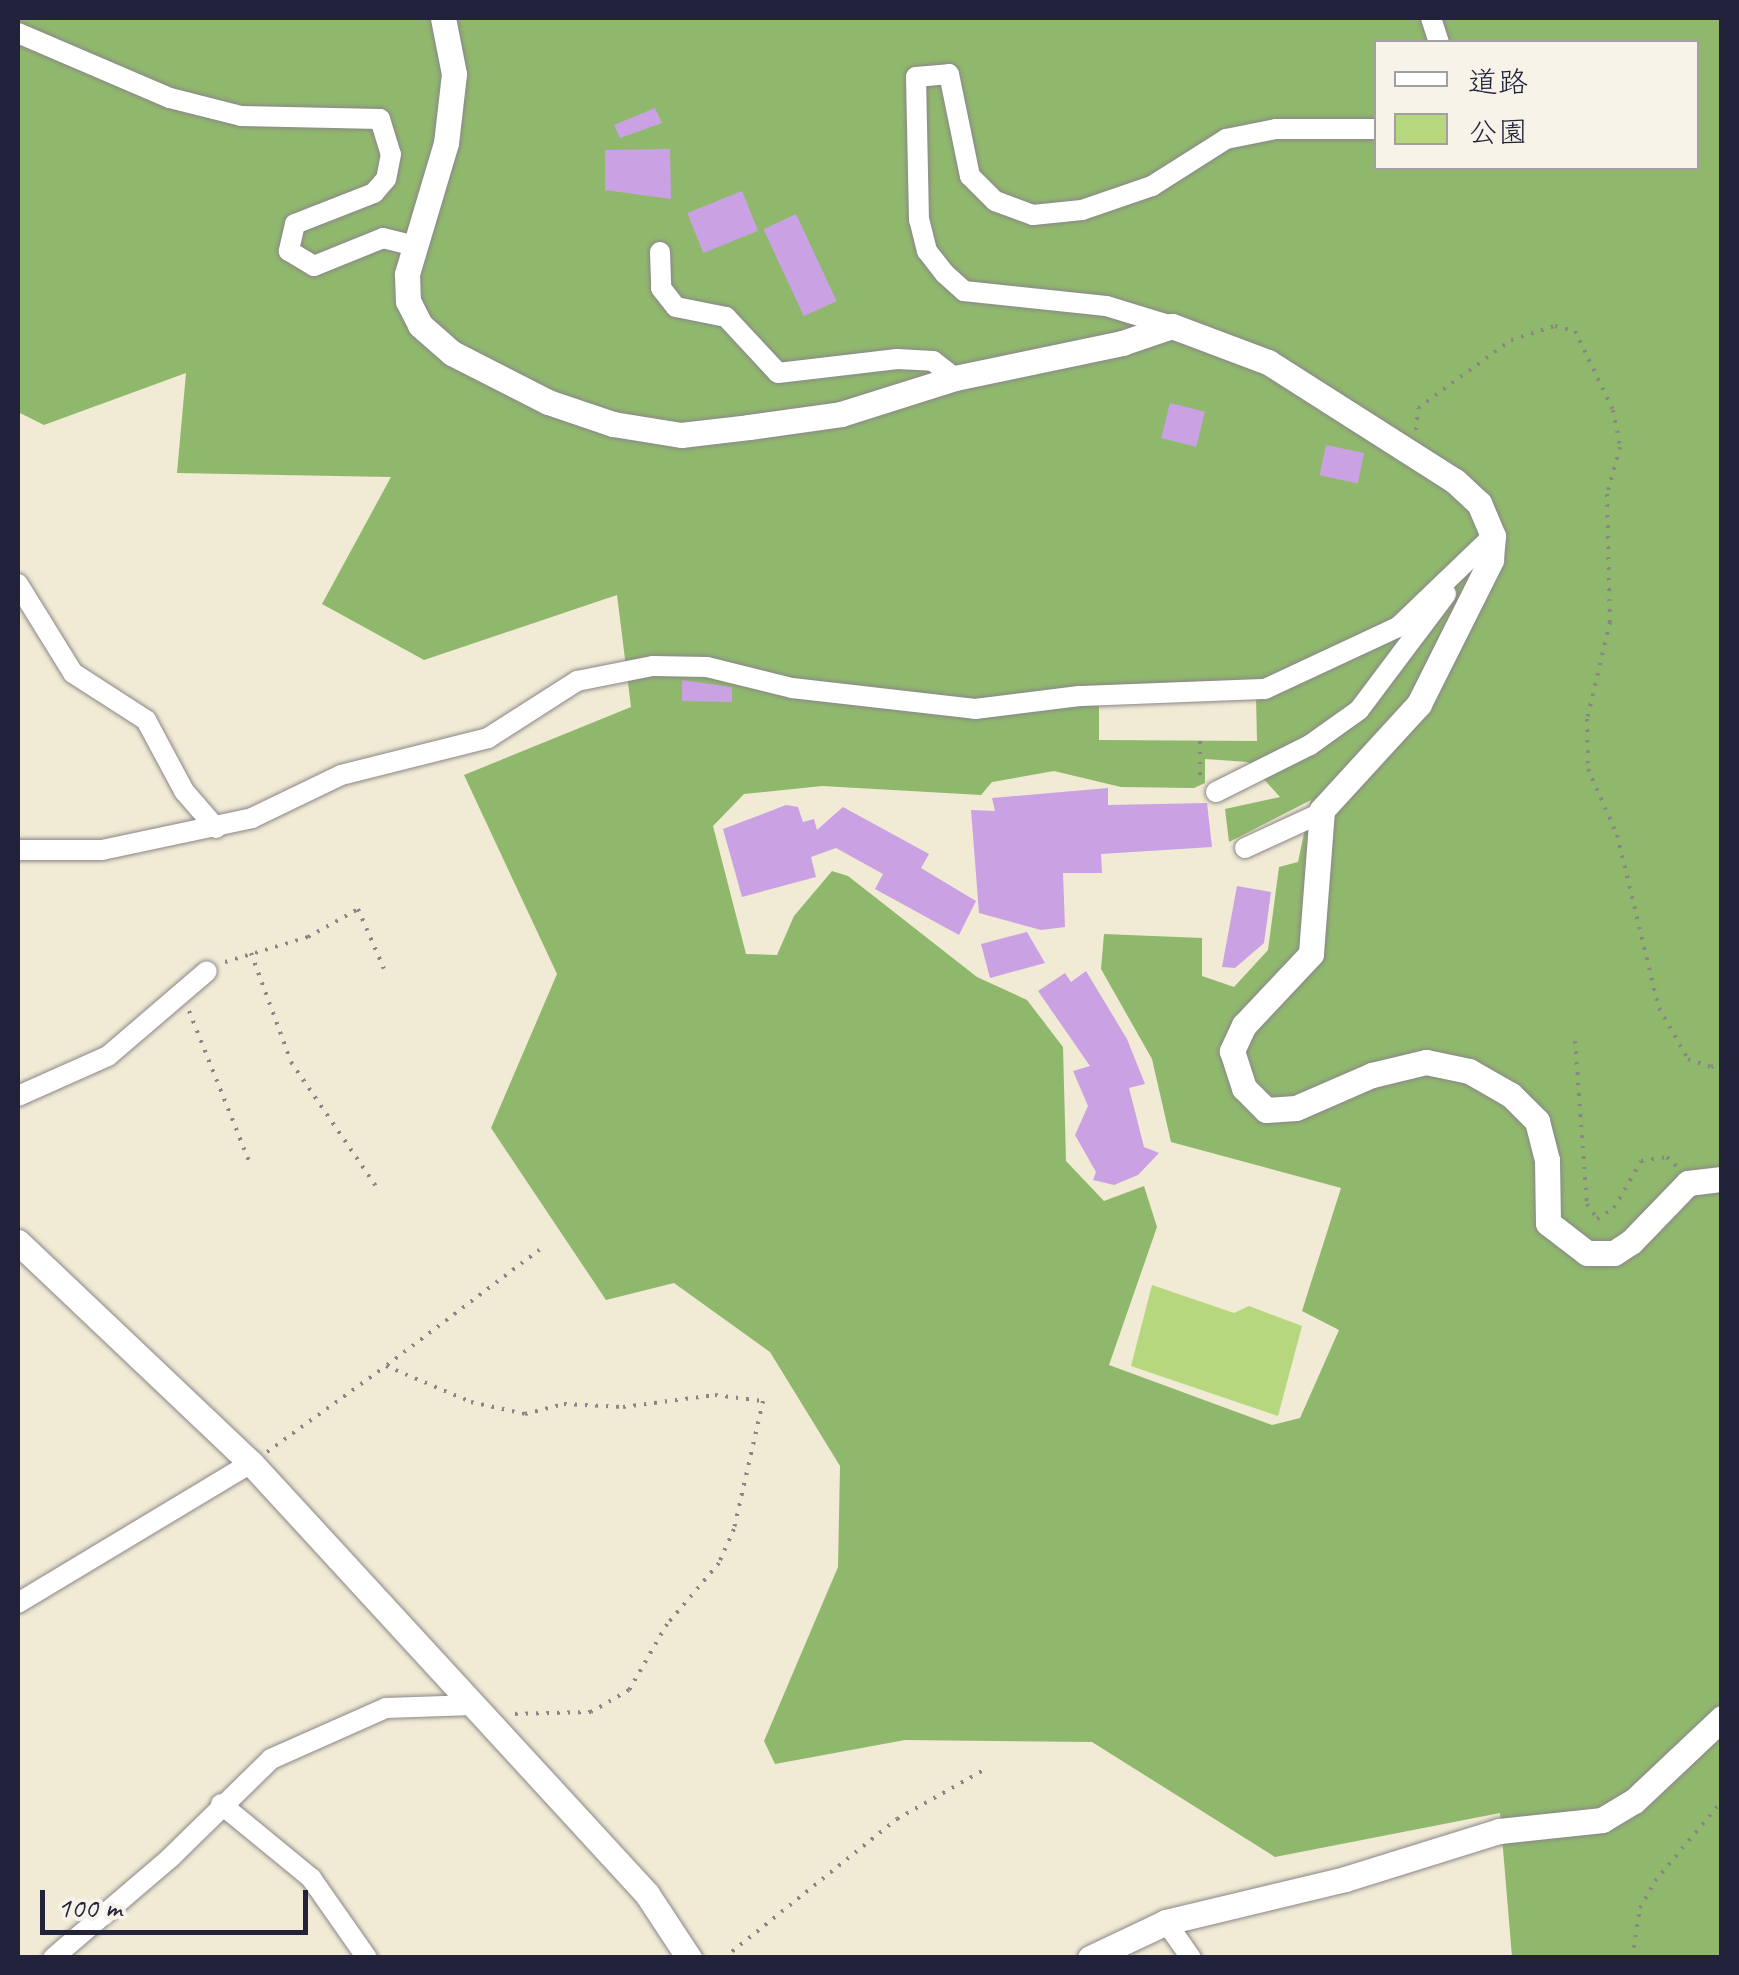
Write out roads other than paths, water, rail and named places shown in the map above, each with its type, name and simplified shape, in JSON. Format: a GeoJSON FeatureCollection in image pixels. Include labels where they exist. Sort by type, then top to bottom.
{"type":"FeatureCollection","features":[{"type":"Feature","properties":{"kind":"street"},"geometry":{"type":"LineString","coordinates":[[442,18],[454,74],[446,144],[415,246],[408,300],[420,325],[452,353],[548,402],[613,424],[681,434],[749,427],[841,414],[955,378],[1122,343],[1172,326]]}},
{"type":"Feature","properties":{"kind":"street"},"geometry":{"type":"LineString","coordinates":[[18,34],[170,98],[241,116],[380,119],[392,154],[386,179],[374,193],[296,224],[288,251],[314,266],[383,238],[415,246]]}},
{"type":"Feature","properties":{"kind":"street"},"geometry":{"type":"LineString","coordinates":[[1245,848],[1321,813],[1419,704],[1485,576],[1493,536],[1478,503],[1413,450],[1268,362],[1106,306],[964,291],[927,250],[919,220],[916,77],[949,74],[970,176],[995,202],[1033,215],[1082,210],[1152,186],[1226,139],[1276,129],[1374,130]]}},
{"type":"Feature","properties":{"kind":"street"},"geometry":{"type":"LineString","coordinates":[[660,252],[662,288],[676,307],[726,317],[778,373],[897,358],[933,361],[955,378]]}},
{"type":"Feature","properties":{"kind":"street"},"geometry":{"type":"LineString","coordinates":[[18,850],[102,850],[216,828],[341,775],[488,738],[577,681],[652,666],[707,667],[792,688],[975,709],[1079,696],[1265,689],[1398,627],[1493,536]]}},
{"type":"Feature","properties":{"kind":"street"},"geometry":{"type":"LineString","coordinates":[[1208,792],[1310,744],[1360,710],[1438,611],[1456,574]]}},
{"type":"Feature","properties":{"kind":"street"},"geometry":{"type":"LineString","coordinates":[[18,584],[73,673],[146,720],[184,791],[216,828]]}},
{"type":"Feature","properties":{"kind":"street"},"geometry":{"type":"LineString","coordinates":[[1321,813],[1311,954],[1244,1024],[1232,1051],[1244,1088],[1266,1110],[1296,1108],[1372,1076],[1426,1062],[1469,1072],[1511,1095],[1536,1122],[1547,1160],[1548,1223],[1588,1253],[1614,1253],[1631,1242],[1688,1183],[1722,1179]]}},
{"type":"Feature","properties":{"kind":"street"},"geometry":{"type":"LineString","coordinates":[[18,1096],[108,1056],[207,971]]}},
{"type":"Feature","properties":{"kind":"street"},"geometry":{"type":"LineString","coordinates":[[18,1242],[251,1464],[647,1894],[689,1958]]}},
{"type":"Feature","properties":{"kind":"street"},"geometry":{"type":"LineString","coordinates":[[18,1603],[251,1464]]}},
{"type":"Feature","properties":{"kind":"street"},"geometry":{"type":"LineString","coordinates":[[53,1958],[170,1858],[271,1758],[386,1708],[479,1709]]}},
{"type":"Feature","properties":{"kind":"street"},"geometry":{"type":"LineString","coordinates":[[1090,1958],[1166,1922],[1345,1879],[1499,1832],[1602,1820],[1634,1802],[1722,1718]]}},
{"type":"Feature","properties":{"kind":"street"},"geometry":{"type":"LineString","coordinates":[[221,1804],[311,1878],[367,1958]]}},
{"type":"Feature","properties":{"kind":"street"},"geometry":{"type":"LineString","coordinates":[[1166,1922],[1190,1958]]}}]}
